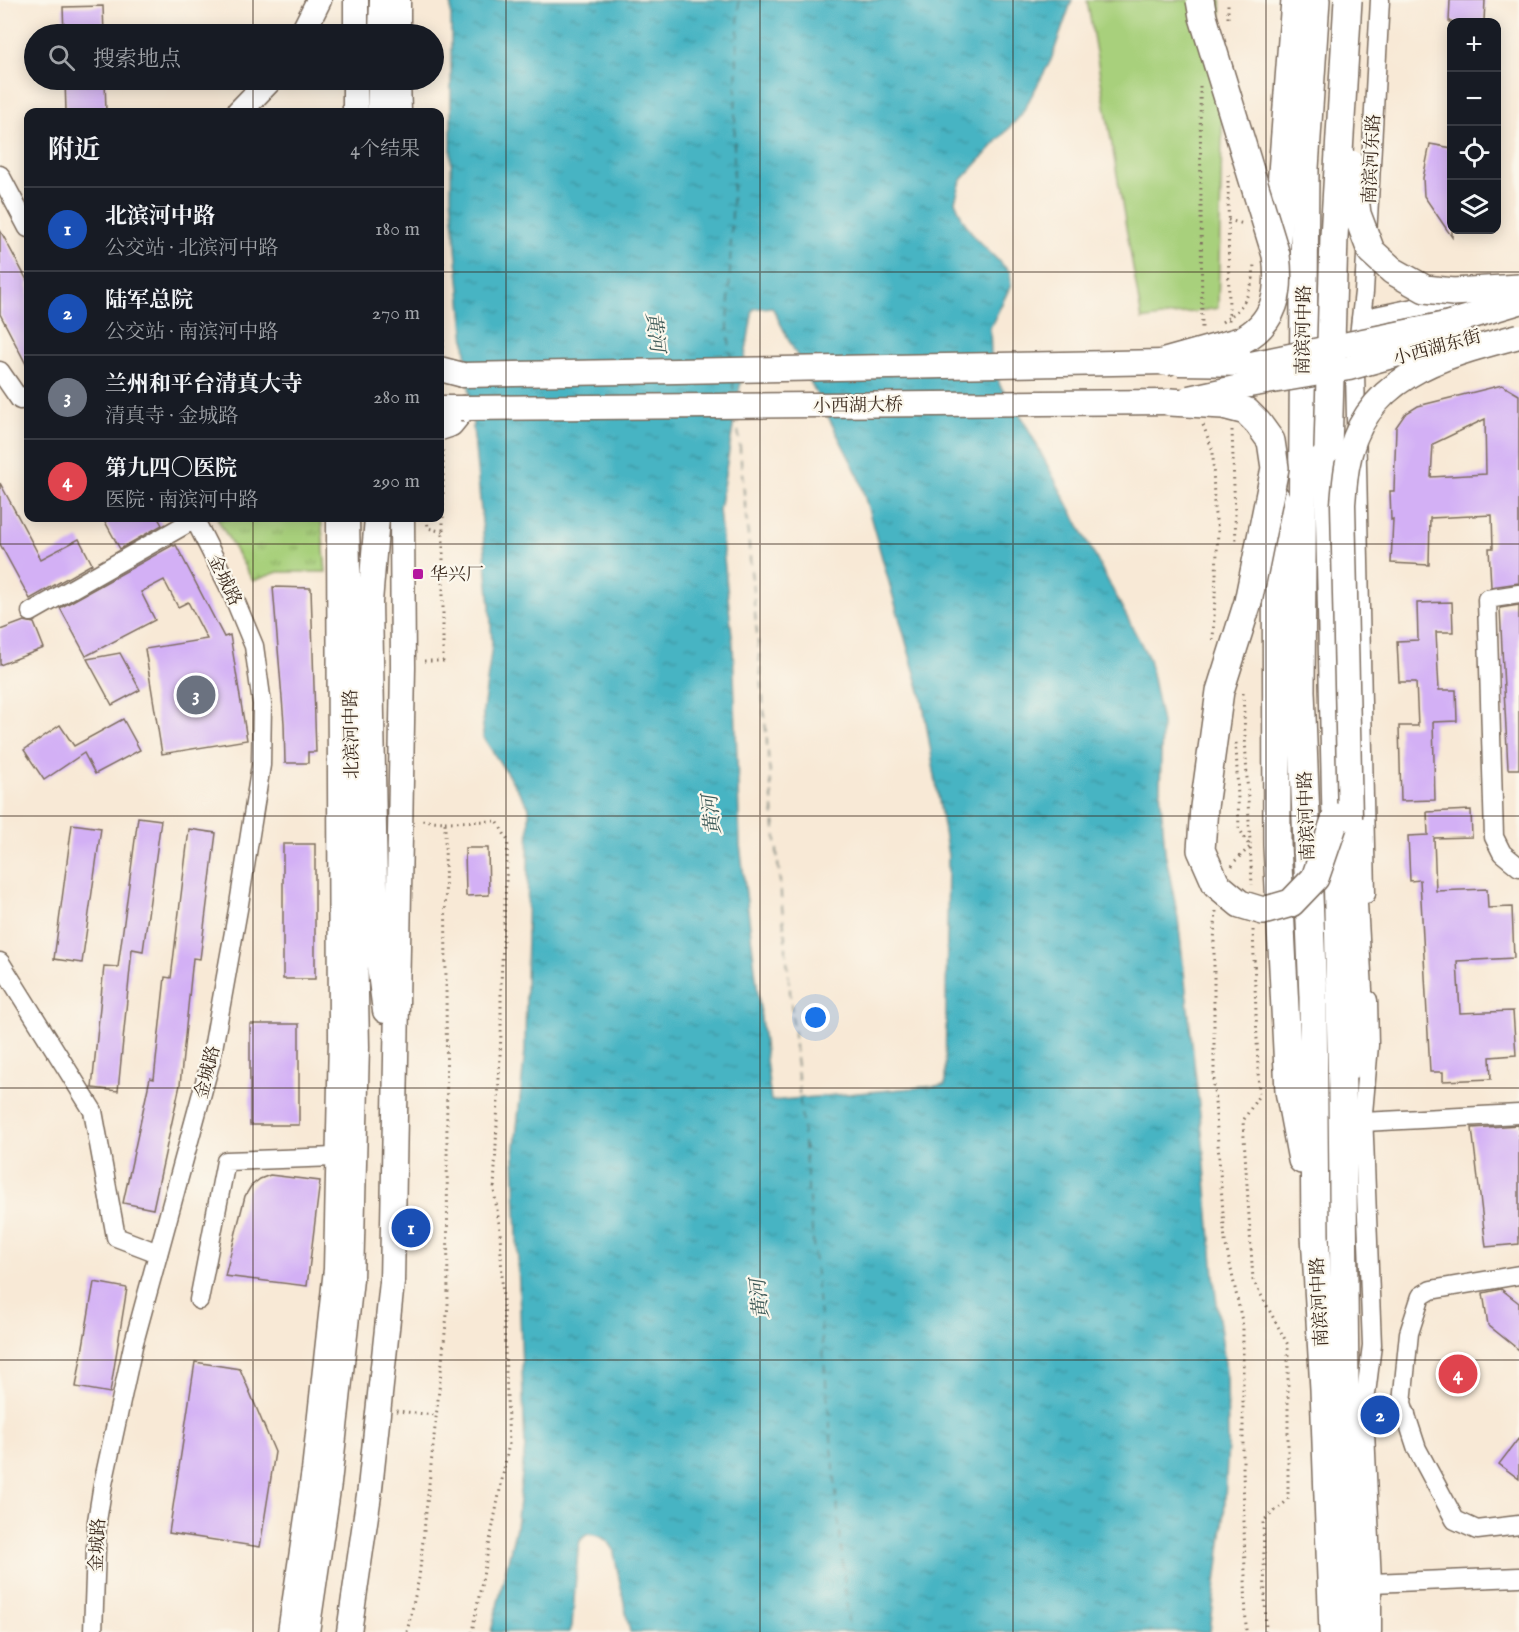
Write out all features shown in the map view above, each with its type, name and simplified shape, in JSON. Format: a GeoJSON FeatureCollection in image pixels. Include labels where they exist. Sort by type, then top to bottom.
{"type":"FeatureCollection","features":[{"type":"Feature","properties":{"kind":"highway"},"geometry":{"type":"LineString","coordinates":[[1165,362],[1240,341],[1252,335],[1267,321],[1279,278],[1276,255],[1203,17],[1200,0]]}},
{"type":"Feature","properties":{"kind":"highway"},"geometry":{"type":"LineString","coordinates":[[1276,255],[1294,0]]}},
{"type":"Feature","properties":{"kind":"highway","name":"南滨河中路"},"geometry":{"type":"LineString","coordinates":[[1316,0],[1305,168],[1301,668],[1313,997],[1316,1235],[1333,1632]]}},
{"type":"Feature","properties":{"kind":"highway"},"geometry":{"type":"LineString","coordinates":[[1325,0],[1328,9],[1334,237]]}},
{"type":"Feature","properties":{"kind":"highway","name":"南滨河中路"},"geometry":{"type":"LineString","coordinates":[[1348,0],[1334,237],[1328,449],[1343,818],[1342,1093],[1345,1388],[1354,1632]]}},
{"type":"Feature","properties":{"kind":"highway"},"geometry":{"type":"LineString","coordinates":[[1362,0],[1351,165],[1357,214],[1371,251],[1393,271],[1425,289],[1453,292],[1519,287]]}},
{"type":"Feature","properties":{"kind":"highway"},"geometry":{"type":"LineString","coordinates":[[1170,402],[1223,405],[1246,411],[1271,441],[1275,468],[1277,845],[1289,1091],[1316,1235]]}},
{"type":"Feature","properties":{"kind":"highway"},"geometry":{"type":"LineString","coordinates":[[1275,468],[1248,602],[1220,691],[1204,807],[1201,850],[1216,884],[1240,904],[1263,911],[1291,903],[1315,878],[1343,818]]}},
{"type":"Feature","properties":{"kind":"main road"},"geometry":{"type":"LineString","coordinates":[[307,24],[319,0]]}},
{"type":"Feature","properties":{"kind":"main road"},"geometry":{"type":"LineString","coordinates":[[356,0],[356,24]]}},
{"type":"Feature","properties":{"kind":"main road"},"geometry":{"type":"LineString","coordinates":[[381,24],[382,0]]}},
{"type":"Feature","properties":{"kind":"main road"},"geometry":{"type":"LineString","coordinates":[[398,0],[398,24]]}},
{"type":"Feature","properties":{"kind":"main road"},"geometry":{"type":"LineString","coordinates":[[243,108],[260,90]]}},
{"type":"Feature","properties":{"kind":"main road"},"geometry":{"type":"LineString","coordinates":[[355,90],[355,108]]}},
{"type":"Feature","properties":{"kind":"main road"},"geometry":{"type":"LineString","coordinates":[[379,108],[380,90]]}},
{"type":"Feature","properties":{"kind":"main road"},"geometry":{"type":"LineString","coordinates":[[398,90],[399,108]]}},
{"type":"Feature","properties":{"kind":"main road","name":"小西湖大桥"},"geometry":{"type":"LineString","coordinates":[[446,368],[1165,362],[1251,364],[1446,324],[1519,302]]}},
{"type":"Feature","properties":{"kind":"main road","name":"小西湖大桥"},"geometry":{"type":"LineString","coordinates":[[444,408],[1170,402],[1249,385],[1348,369],[1519,320]]}},
{"type":"Feature","properties":{"kind":"main road"},"geometry":{"type":"LineString","coordinates":[[1343,818],[1343,504],[1347,465],[1355,438],[1375,404],[1396,383],[1433,362],[1519,336]]}},
{"type":"Feature","properties":{"kind":"main road"},"geometry":{"type":"LineString","coordinates":[[444,430],[464,408]]}},
{"type":"Feature","properties":{"kind":"main road","name":"北滨河中路"},"geometry":{"type":"LineString","coordinates":[[307,1632],[329,1483],[351,1279],[357,1047],[347,522]]}},
{"type":"Feature","properties":{"kind":"main road"},"geometry":{"type":"LineString","coordinates":[[377,522],[370,602],[376,943],[396,1099]]}},
{"type":"Feature","properties":{"kind":"main road"},"geometry":{"type":"LineString","coordinates":[[349,1632],[370,1488],[392,1282],[403,667],[402,522]]}},
{"type":"Feature","properties":{"kind":"street","name":"南滨河东路"},"geometry":{"type":"LineString","coordinates":[[1361,319],[1380,0]]}},
{"type":"Feature","properties":{"kind":"street"},"geometry":{"type":"LineString","coordinates":[[0,175],[24,220]]}},
{"type":"Feature","properties":{"kind":"street"},"geometry":{"type":"LineString","coordinates":[[1372,1632],[1364,1410],[1372,1344],[1364,1122],[1369,1045],[1355,371],[1361,319],[1519,287]]}},
{"type":"Feature","properties":{"kind":"street","name":"小西湖东街"},"geometry":{"type":"LineString","coordinates":[[1355,371],[1519,325]]}},
{"type":"Feature","properties":{"kind":"street"},"geometry":{"type":"LineString","coordinates":[[0,371],[20,400],[24,398]]}},
{"type":"Feature","properties":{"kind":"street"},"geometry":{"type":"LineString","coordinates":[[31,612],[187,522]]}},
{"type":"Feature","properties":{"kind":"street","name":"金城路"},"geometry":{"type":"LineString","coordinates":[[93,1632],[97,1521],[103,1484],[134,1346],[211,1060],[261,765],[262,704],[254,646],[232,593],[196,522]]}},
{"type":"Feature","properties":{"kind":"street"},"geometry":{"type":"LineString","coordinates":[[287,1632],[311,1470],[333,1269],[338,1038],[336,522]]}},
{"type":"Feature","properties":{"kind":"street"},"geometry":{"type":"LineString","coordinates":[[1519,594],[1487,599],[1494,837],[1502,854],[1519,867]]}},
{"type":"Feature","properties":{"kind":"street"},"geometry":{"type":"LineString","coordinates":[[0,962],[93,1111],[116,1237],[159,1253]]}},
{"type":"Feature","properties":{"kind":"street"},"geometry":{"type":"LineString","coordinates":[[1364,1122],[1519,1114]]}},
{"type":"Feature","properties":{"kind":"street"},"geometry":{"type":"LineString","coordinates":[[199,1300],[226,1161],[335,1157]]}},
{"type":"Feature","properties":{"kind":"street"},"geometry":{"type":"LineString","coordinates":[[1519,1275],[1431,1290],[1421,1296],[1410,1333],[1402,1403],[1417,1449],[1455,1520],[1477,1530],[1519,1525]]}},
{"type":"Feature","properties":{"kind":"street"},"geometry":{"type":"LineString","coordinates":[[1364,1410],[1406,1414]]}},
{"type":"Feature","properties":{"kind":"street"},"geometry":{"type":"LineString","coordinates":[[1372,1583],[1519,1577]]}},
{"type":"Feature","properties":{"kind":"path"},"geometry":{"type":"LineString","coordinates":[[1227,25],[1228,0]]}},
{"type":"Feature","properties":{"kind":"path"},"geometry":{"type":"LineString","coordinates":[[1228,174],[1229,325]]}},
{"type":"Feature","properties":{"kind":"path"},"geometry":{"type":"LineString","coordinates":[[1206,351],[1208,332],[1234,315],[1247,302],[1253,279]]}},
{"type":"Feature","properties":{"kind":"path"},"geometry":{"type":"LineString","coordinates":[[444,295],[446,368]]}},
{"type":"Feature","properties":{"kind":"path"},"geometry":{"type":"LineString","coordinates":[[1232,429],[1237,545]]}},
{"type":"Feature","properties":{"kind":"path"},"geometry":{"type":"LineString","coordinates":[[427,522],[428,528],[443,532]]}},
{"type":"Feature","properties":{"kind":"path"},"geometry":{"type":"LineString","coordinates":[[424,661],[443,661],[443,522]]}},
{"type":"Feature","properties":{"kind":"path"},"geometry":{"type":"LineString","coordinates":[[1243,684],[1252,894]]}},
{"type":"Feature","properties":{"kind":"path"},"geometry":{"type":"LineString","coordinates":[[419,820],[497,821],[508,841],[494,1190],[500,1230],[509,1444],[472,1632]]}},
{"type":"Feature","properties":{"kind":"path"},"geometry":{"type":"LineString","coordinates":[[406,1632],[419,1578],[448,1305],[445,822]]}},
{"type":"Feature","properties":{"kind":"path"},"geometry":{"type":"LineString","coordinates":[[1230,871],[1235,861],[1250,847]]}},
{"type":"Feature","properties":{"kind":"path"},"geometry":{"type":"LineString","coordinates":[[1216,901],[1214,1088],[1225,1241],[1243,1326],[1246,1632]]}},
{"type":"Feature","properties":{"kind":"path"},"geometry":{"type":"LineString","coordinates":[[1253,930],[1259,1095],[1243,1121],[1253,1280],[1288,1345],[1288,1500],[1263,1521],[1266,1632]]}},
{"type":"Feature","properties":{"kind":"path"},"geometry":{"type":"LineString","coordinates":[[378,1410],[436,1414]]}},
{"type":"Feature","properties":{"kind":"green space"},"geometry":{"type":"Polygon","coordinates":[[[1087,0],[1221,0],[1222,136],[1218,308],[1142,320],[1087,0]]]}},
{"type":"Feature","properties":{"kind":"green space"},"geometry":{"type":"Polygon","coordinates":[[[219,522],[321,522],[326,572],[278,572],[253,581],[219,522]]]}},
{"type":"Feature","properties":{"kind":"water","name":"黄河"},"geometry":{"type":"Polygon","coordinates":[[[451,0],[1072,0],[1051,60],[1021,115],[961,181],[955,201],[963,220],[976,239],[1010,272],[1011,285],[990,328],[991,353],[1000,386],[1023,419],[1149,659],[1162,723],[1160,789],[1165,852],[1178,918],[1203,1142],[1215,1288],[1227,1379],[1228,1443],[1224,1518],[1210,1632],[630,1632],[613,1548],[602,1537],[587,1534],[580,1541],[578,1550],[570,1632],[491,1632],[516,1527],[525,1447],[514,1156],[525,1051],[529,807],[483,737],[483,711],[492,645],[490,605],[451,196],[451,0]],[[772,307],[753,309],[719,510],[733,645],[740,844],[771,1101],[945,1085],[948,856],[922,698],[859,477],[772,307]]]}},
{"type":"Feature","properties":{"kind":"building"},"geometry":{"type":"Polygon","coordinates":[[[1450,0],[1485,0],[1484,18],[1449,18],[1450,0]]]}},
{"type":"Feature","properties":{"kind":"building"},"geometry":{"type":"Polygon","coordinates":[[[103,6],[104,24],[64,24],[63,7],[103,6]]]}},
{"type":"Feature","properties":{"kind":"building"},"geometry":{"type":"Polygon","coordinates":[[[65,90],[105,90],[106,108],[66,108],[65,90]]]}},
{"type":"Feature","properties":{"kind":"building"},"geometry":{"type":"Polygon","coordinates":[[[1430,144],[1447,147],[1447,230],[1424,196],[1423,178],[1430,144]]]}},
{"type":"Feature","properties":{"kind":"building"},"geometry":{"type":"Polygon","coordinates":[[[0,230],[24,275],[24,360],[0,314],[0,230]]]}},
{"type":"Feature","properties":{"kind":"building"},"geometry":{"type":"Polygon","coordinates":[[[1502,385],[1519,395],[1519,583],[1491,587],[1489,548],[1493,548],[1492,515],[1430,518],[1429,565],[1391,563],[1393,519],[1391,520],[1390,491],[1394,491],[1396,427],[1405,414],[1418,406],[1502,385]],[[1485,419],[1433,444],[1431,477],[1486,474],[1485,419]]]}},
{"type":"Feature","properties":{"kind":"building"},"geometry":{"type":"Polygon","coordinates":[[[0,483],[41,559],[79,539],[92,564],[30,599],[0,544],[0,483]]]}},
{"type":"Feature","properties":{"kind":"building"},"geometry":{"type":"Polygon","coordinates":[[[105,522],[160,522],[162,525],[120,549],[105,522]]]}},
{"type":"Feature","properties":{"kind":"building"},"geometry":{"type":"Polygon","coordinates":[[[176,545],[224,637],[230,635],[247,740],[162,754],[145,649],[207,639],[188,602],[178,607],[164,580],[141,592],[155,620],[86,656],[60,608],[176,545]]]}},
{"type":"Feature","properties":{"kind":"building"},"geometry":{"type":"Polygon","coordinates":[[[273,587],[311,588],[316,752],[308,752],[308,763],[285,763],[273,587]]]}},
{"type":"Feature","properties":{"kind":"building"},"geometry":{"type":"Polygon","coordinates":[[[1452,602],[1453,632],[1436,632],[1439,690],[1456,690],[1457,721],[1433,722],[1435,800],[1401,801],[1399,726],[1418,726],[1416,682],[1399,682],[1397,641],[1418,640],[1417,603],[1452,602]]]}},
{"type":"Feature","properties":{"kind":"building"},"geometry":{"type":"Polygon","coordinates":[[[1519,605],[1519,769],[1508,769],[1500,608],[1519,605]]]}},
{"type":"Feature","properties":{"kind":"building"},"geometry":{"type":"Polygon","coordinates":[[[24,621],[34,623],[44,648],[0,665],[0,630],[24,621]]]}},
{"type":"Feature","properties":{"kind":"building"},"geometry":{"type":"Polygon","coordinates":[[[120,653],[140,690],[112,705],[87,659],[120,653]]]}},
{"type":"Feature","properties":{"kind":"building"},"geometry":{"type":"Polygon","coordinates":[[[123,719],[140,750],[95,774],[84,753],[44,780],[24,750],[60,725],[74,746],[123,719]]]}},
{"type":"Feature","properties":{"kind":"building"},"geometry":{"type":"Polygon","coordinates":[[[1471,810],[1472,837],[1434,838],[1436,891],[1487,889],[1488,908],[1512,907],[1514,958],[1457,961],[1460,1013],[1513,1011],[1516,1055],[1490,1057],[1491,1079],[1443,1081],[1443,1072],[1430,1072],[1420,880],[1410,881],[1408,836],[1428,835],[1427,812],[1471,810]]]}},
{"type":"Feature","properties":{"kind":"building"},"geometry":{"type":"Polygon","coordinates":[[[138,817],[161,820],[143,951],[132,949],[118,1091],[92,1088],[104,966],[118,967],[138,817]]]}},
{"type":"Feature","properties":{"kind":"building"},"geometry":{"type":"Polygon","coordinates":[[[72,824],[101,828],[82,963],[54,959],[72,824]]]}},
{"type":"Feature","properties":{"kind":"building"},"geometry":{"type":"Polygon","coordinates":[[[189,829],[216,833],[200,959],[193,958],[180,1085],[153,1209],[123,1203],[150,1078],[154,1079],[165,977],[171,978],[189,829]]]}},
{"type":"Feature","properties":{"kind":"building"},"geometry":{"type":"Polygon","coordinates":[[[283,844],[315,844],[315,979],[283,979],[283,844]]]}},
{"type":"Feature","properties":{"kind":"building"},"geometry":{"type":"Polygon","coordinates":[[[465,848],[488,848],[489,895],[466,896],[465,848]]]}},
{"type":"Feature","properties":{"kind":"building"},"geometry":{"type":"Polygon","coordinates":[[[250,1024],[299,1024],[299,1125],[250,1125],[250,1024]]]}},
{"type":"Feature","properties":{"kind":"building"},"geometry":{"type":"Polygon","coordinates":[[[1519,1125],[1519,1244],[1486,1247],[1472,1128],[1519,1125]]]}},
{"type":"Feature","properties":{"kind":"building"},"geometry":{"type":"Polygon","coordinates":[[[270,1175],[320,1181],[307,1286],[225,1276],[245,1196],[251,1186],[270,1175]]]}},
{"type":"Feature","properties":{"kind":"building"},"geometry":{"type":"Polygon","coordinates":[[[94,1282],[127,1288],[110,1393],[76,1387],[94,1282]]]}},
{"type":"Feature","properties":{"kind":"building"},"geometry":{"type":"Polygon","coordinates":[[[1501,1289],[1519,1303],[1519,1350],[1488,1325],[1483,1293],[1501,1289]]]}},
{"type":"Feature","properties":{"kind":"building"},"geometry":{"type":"Polygon","coordinates":[[[195,1362],[240,1369],[275,1452],[260,1547],[169,1533],[195,1362]]]}},
{"type":"Feature","properties":{"kind":"building"},"geometry":{"type":"Polygon","coordinates":[[[1519,1438],[1519,1479],[1499,1464],[1519,1438]]]}},
{"type":"Feature","properties":{"kind":"ferry route"},"geometry":{"type":"LineString","coordinates":[[731,359],[728,329],[739,0]]}},
{"type":"Feature","properties":{"kind":"ferry route"},"geometry":{"type":"LineString","coordinates":[[733,382],[734,395]]}},
{"type":"Feature","properties":{"kind":"ferry route"},"geometry":{"type":"LineString","coordinates":[[737,417],[849,1632]]}},
{"type":"Feature","properties":{"kind":"place","name":"华兴厂"},"geometry":{"type":"Point","coordinates":[418,574]}},
{"type":"Feature","properties":{"kind":"place","name":"兰州和平台清真大寺"},"geometry":{"type":"Point","coordinates":[196,695]}},
{"type":"Feature","properties":{"kind":"place","name":"北滨河中路"},"geometry":{"type":"Point","coordinates":[411,1228]}},
{"type":"Feature","properties":{"kind":"place","name":"第九四〇医院"},"geometry":{"type":"Point","coordinates":[1458,1374]}},
{"type":"Feature","properties":{"kind":"place","name":"陆军总院"},"geometry":{"type":"Point","coordinates":[1380,1415]}}]}
